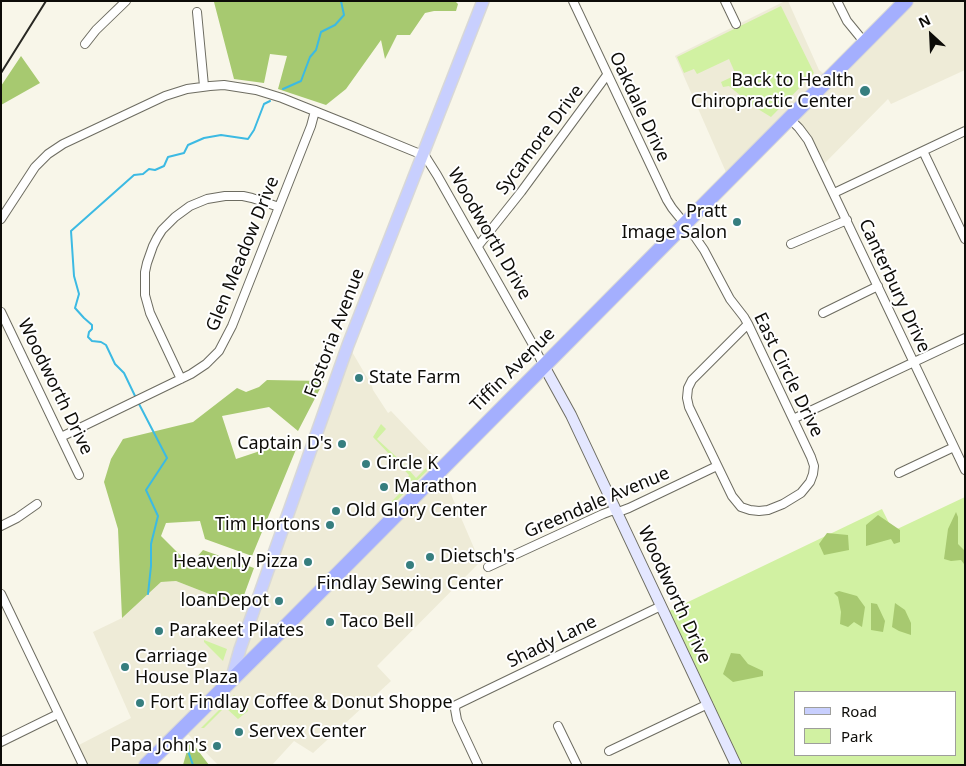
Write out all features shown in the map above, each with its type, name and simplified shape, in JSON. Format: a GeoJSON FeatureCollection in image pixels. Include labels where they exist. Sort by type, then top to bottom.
{"type":"FeatureCollection","features":[{"type":"Feature","properties":{"kind":"highway","name":"Tiffin Avenue"},"geometry":{"type":"LineString","coordinates":[[146,765],[906,1]]}},
{"type":"Feature","properties":{"kind":"main road","name":"Fostoria Avenue"},"geometry":{"type":"LineString","coordinates":[[231,681],[348,345],[483,1]]}},
{"type":"Feature","properties":{"kind":"street"},"geometry":{"type":"LineString","coordinates":[[85,44],[96,30],[126,1]]}},
{"type":"Feature","properties":{"kind":"street","name":"Oakdale Drive"},"geometry":{"type":"LineString","coordinates":[[572,1],[667,200],[685,223]]}},
{"type":"Feature","properties":{"kind":"street"},"geometry":{"type":"LineString","coordinates":[[725,1],[736,24]]}},
{"type":"Feature","properties":{"kind":"street"},"geometry":{"type":"LineString","coordinates":[[837,1],[848,21],[865,43]]}},
{"type":"Feature","properties":{"kind":"street"},"geometry":{"type":"LineString","coordinates":[[196,12],[204,86]]}},
{"type":"Feature","properties":{"kind":"street","name":"Sycamore Drive"},"geometry":{"type":"LineString","coordinates":[[478,246],[521,192],[607,75]]}},
{"type":"Feature","properties":{"kind":"street"},"geometry":{"type":"LineString","coordinates":[[1,219],[35,167],[55,149],[165,96],[204,86],[247,87],[264,92],[423,155]]}},
{"type":"Feature","properties":{"kind":"street","name":"Glen Meadow Drive"},"geometry":{"type":"LineString","coordinates":[[61,437],[191,374],[206,364],[219,351],[226,339],[315,111]]}},
{"type":"Feature","properties":{"kind":"street","name":"Canterbury Drive"},"geometry":{"type":"LineString","coordinates":[[789,118],[808,140],[965,470]]}},
{"type":"Feature","properties":{"kind":"street"},"geometry":{"type":"LineString","coordinates":[[834,193],[965,131]]}},
{"type":"Feature","properties":{"kind":"street"},"geometry":{"type":"LineString","coordinates":[[923,151],[965,239]]}},
{"type":"Feature","properties":{"kind":"street","name":"Woodworth Drive"},"geometry":{"type":"LineString","coordinates":[[423,155],[428,159],[478,246],[571,415],[736,765]]}},
{"type":"Feature","properties":{"kind":"street"},"geometry":{"type":"LineString","coordinates":[[181,379],[153,321],[145,295],[145,272],[149,254],[157,238],[168,223],[182,211],[198,202],[216,197],[243,196],[278,207]]}},
{"type":"Feature","properties":{"kind":"street"},"geometry":{"type":"LineString","coordinates":[[791,244],[846,220]]}},
{"type":"Feature","properties":{"kind":"street","name":"East Circle Drive"},"geometry":{"type":"LineString","coordinates":[[685,223],[704,250],[730,299],[742,313],[748,324],[811,457],[814,474],[801,493],[793,499],[768,510],[754,511],[741,507],[732,496],[717,466]]}},
{"type":"Feature","properties":{"kind":"street"},"geometry":{"type":"LineString","coordinates":[[822,313],[878,286]]}},
{"type":"Feature","properties":{"kind":"street","name":"Woodworth Drive"},"geometry":{"type":"LineString","coordinates":[[1,312],[79,475]]}},
{"type":"Feature","properties":{"kind":"street"},"geometry":{"type":"LineString","coordinates":[[717,466],[689,407],[687,393],[695,376],[748,324]]}},
{"type":"Feature","properties":{"kind":"street"},"geometry":{"type":"LineString","coordinates":[[793,419],[965,338]]}},
{"type":"Feature","properties":{"kind":"street"},"geometry":{"type":"LineString","coordinates":[[899,473],[954,447]]}},
{"type":"Feature","properties":{"kind":"street","name":"Greendale Avenue"},"geometry":{"type":"LineString","coordinates":[[488,568],[602,514],[629,508],[717,466]]}},
{"type":"Feature","properties":{"kind":"street"},"geometry":{"type":"LineString","coordinates":[[1,526],[17,518],[37,504]]}},
{"type":"Feature","properties":{"kind":"street"},"geometry":{"type":"LineString","coordinates":[[1,594],[83,765]]}},
{"type":"Feature","properties":{"kind":"street","name":"Shady Lane"},"geometry":{"type":"LineString","coordinates":[[478,765],[457,720],[456,705],[662,606]]}},
{"type":"Feature","properties":{"kind":"street"},"geometry":{"type":"LineString","coordinates":[[609,751],[708,704]]}},
{"type":"Feature","properties":{"kind":"street"},"geometry":{"type":"LineString","coordinates":[[1,742],[58,714]]}},
{"type":"Feature","properties":{"kind":"street"},"geometry":{"type":"LineString","coordinates":[[558,726],[577,765]]}},
{"type":"Feature","properties":{"kind":"shaded area"},"geometry":{"type":"Polygon","coordinates":[[[788,1],[819,70],[829,78],[896,11],[892,1],[965,1],[965,70],[891,104],[888,99],[821,167],[808,140],[789,118],[729,179],[675,56],[788,1]]]}},
{"type":"Feature","properties":{"kind":"shaded area"},"geometry":{"type":"Polygon","coordinates":[[[348,345],[388,413],[391,411],[435,457],[480,562],[377,666],[391,681],[313,753],[294,741],[272,765],[218,765],[183,729],[147,765],[71,765],[81,760],[75,747],[131,718],[93,632],[122,618],[161,582],[176,581],[240,606],[251,618],[348,345]]]}},
{"type":"Feature","properties":{"kind":"green space"},"geometry":{"type":"Polygon","coordinates":[[[455,1],[458,4],[456,11],[425,13],[410,35],[397,35],[385,59],[381,40],[346,89],[326,105],[278,89],[287,56],[270,54],[264,83],[234,79],[214,2],[455,1]]]}},
{"type":"Feature","properties":{"kind":"green space"},"geometry":{"type":"Polygon","coordinates":[[[781,6],[814,73],[771,117],[753,106],[729,86],[723,87],[721,82],[736,75],[729,59],[697,74],[694,69],[684,73],[677,57],[781,6]]]}},
{"type":"Feature","properties":{"kind":"green space"},"geometry":{"type":"Polygon","coordinates":[[[21,56],[40,83],[1,105],[1,86],[21,56]]]}},
{"type":"Feature","properties":{"kind":"green space"},"geometry":{"type":"Polygon","coordinates":[[[267,380],[324,381],[298,431],[269,407],[222,416],[236,459],[272,447],[297,447],[252,556],[205,539],[200,521],[166,523],[161,536],[190,565],[203,550],[254,568],[240,606],[176,581],[161,582],[122,618],[118,529],[104,482],[111,459],[123,439],[193,422],[237,388],[246,392],[259,387],[267,380]]]}},
{"type":"Feature","properties":{"kind":"green space"},"geometry":{"type":"Polygon","coordinates":[[[381,424],[386,429],[377,439],[416,478],[426,468],[427,471],[387,510],[386,507],[407,486],[409,475],[373,437],[381,424]]]}},
{"type":"Feature","properties":{"kind":"green space"},"geometry":{"type":"Polygon","coordinates":[[[965,497],[965,765],[736,765],[665,613],[882,509],[893,531],[965,497]]]}},
{"type":"Feature","properties":{"kind":"green space"},"geometry":{"type":"Polygon","coordinates":[[[956,512],[958,517],[958,544],[965,551],[964,564],[961,560],[951,561],[944,559],[948,529],[956,512]]]}},
{"type":"Feature","properties":{"kind":"green space"},"geometry":{"type":"Polygon","coordinates":[[[878,515],[900,530],[900,542],[894,544],[891,539],[866,546],[866,525],[878,515]]]}},
{"type":"Feature","properties":{"kind":"green space"},"geometry":{"type":"Polygon","coordinates":[[[827,533],[848,535],[849,550],[824,555],[819,544],[827,533]]]}},
{"type":"Feature","properties":{"kind":"green space"},"geometry":{"type":"Polygon","coordinates":[[[839,591],[857,596],[865,607],[862,627],[854,622],[848,627],[840,624],[841,612],[838,597],[834,593],[839,591]]]}},
{"type":"Feature","properties":{"kind":"green space"},"geometry":{"type":"Polygon","coordinates":[[[871,603],[877,604],[885,621],[883,632],[871,630],[871,603]]]}},
{"type":"Feature","properties":{"kind":"green space"},"geometry":{"type":"Polygon","coordinates":[[[895,603],[905,610],[911,623],[911,635],[892,627],[895,603]]]}},
{"type":"Feature","properties":{"kind":"green space"},"geometry":{"type":"Polygon","coordinates":[[[204,640],[227,649],[223,661],[204,642],[204,640]]]}},
{"type":"Feature","properties":{"kind":"green space"},"geometry":{"type":"Polygon","coordinates":[[[731,653],[740,654],[748,664],[763,671],[763,676],[733,682],[723,674],[731,653]]]}},
{"type":"Feature","properties":{"kind":"green space"},"geometry":{"type":"Polygon","coordinates":[[[234,695],[247,707],[248,711],[238,719],[225,707],[204,728],[201,728],[234,695]]]}},
{"type":"Feature","properties":{"kind":"green space"},"geometry":{"type":"Polygon","coordinates":[[[190,740],[209,765],[183,765],[190,740]]]}},
{"type":"Feature","properties":{"kind":"waterway"},"geometry":{"type":"LineString","coordinates":[[283,89],[301,81],[310,57],[316,50],[321,32],[335,25],[344,15],[341,1]]}},
{"type":"Feature","properties":{"kind":"waterway"},"geometry":{"type":"LineString","coordinates":[[136,398],[124,373],[115,364],[106,345],[101,342],[92,341],[88,337],[92,325],[75,308],[79,294],[74,276],[71,231],[134,175],[143,174],[149,169],[155,170],[164,166],[168,157],[184,153],[188,145],[204,138],[221,135],[248,139],[254,130],[264,104],[270,101]]}},
{"type":"Feature","properties":{"kind":"waterway"},"geometry":{"type":"LineString","coordinates":[[138,402],[167,458],[146,490],[158,516],[151,544],[148,594]]}},
{"type":"Feature","properties":{"kind":"waterway"},"geometry":{"type":"LineString","coordinates":[[188,751],[193,765]]}},
{"type":"Feature","properties":{"kind":"railway"},"geometry":{"type":"LineString","coordinates":[[1,73],[46,1]]}},
{"type":"Feature","properties":{"kind":"place","name":"Back to Health Chiropractic Center"},"geometry":{"type":"Point","coordinates":[865,91]}},
{"type":"Feature","properties":{"kind":"place","name":"Pratt Image Salon"},"geometry":{"type":"Point","coordinates":[737,222]}},
{"type":"Feature","properties":{"kind":"place","name":"State Farm"},"geometry":{"type":"Point","coordinates":[359,378]}},
{"type":"Feature","properties":{"kind":"place","name":"Captain D's"},"geometry":{"type":"Point","coordinates":[342,444]}},
{"type":"Feature","properties":{"kind":"place","name":"Circle K"},"geometry":{"type":"Point","coordinates":[366,464]}},
{"type":"Feature","properties":{"kind":"place","name":"Marathon"},"geometry":{"type":"Point","coordinates":[384,487]}},
{"type":"Feature","properties":{"kind":"place","name":"Old Glory Center"},"geometry":{"type":"Point","coordinates":[336,511]}},
{"type":"Feature","properties":{"kind":"place","name":"Tim Hortons"},"geometry":{"type":"Point","coordinates":[330,525]}},
{"type":"Feature","properties":{"kind":"place","name":"Dietsch's"},"geometry":{"type":"Point","coordinates":[430,557]}},
{"type":"Feature","properties":{"kind":"place","name":"Heavenly Pizza"},"geometry":{"type":"Point","coordinates":[308,562]}},
{"type":"Feature","properties":{"kind":"place","name":"Findlay Sewing Center"},"geometry":{"type":"Point","coordinates":[410,565]}},
{"type":"Feature","properties":{"kind":"place","name":"loanDepot"},"geometry":{"type":"Point","coordinates":[279,601]}},
{"type":"Feature","properties":{"kind":"place","name":"Taco Bell"},"geometry":{"type":"Point","coordinates":[330,622]}},
{"type":"Feature","properties":{"kind":"place","name":"Parakeet Pilates"},"geometry":{"type":"Point","coordinates":[159,631]}},
{"type":"Feature","properties":{"kind":"place","name":"Carriage House Plaza"},"geometry":{"type":"Point","coordinates":[125,667]}},
{"type":"Feature","properties":{"kind":"place","name":"Fort Findlay Coffee & Donut Shoppe"},"geometry":{"type":"Point","coordinates":[140,703]}},
{"type":"Feature","properties":{"kind":"place","name":"Servex Center"},"geometry":{"type":"Point","coordinates":[239,732]}},
{"type":"Feature","properties":{"kind":"place","name":"Papa John's"},"geometry":{"type":"Point","coordinates":[217,746]}}]}
